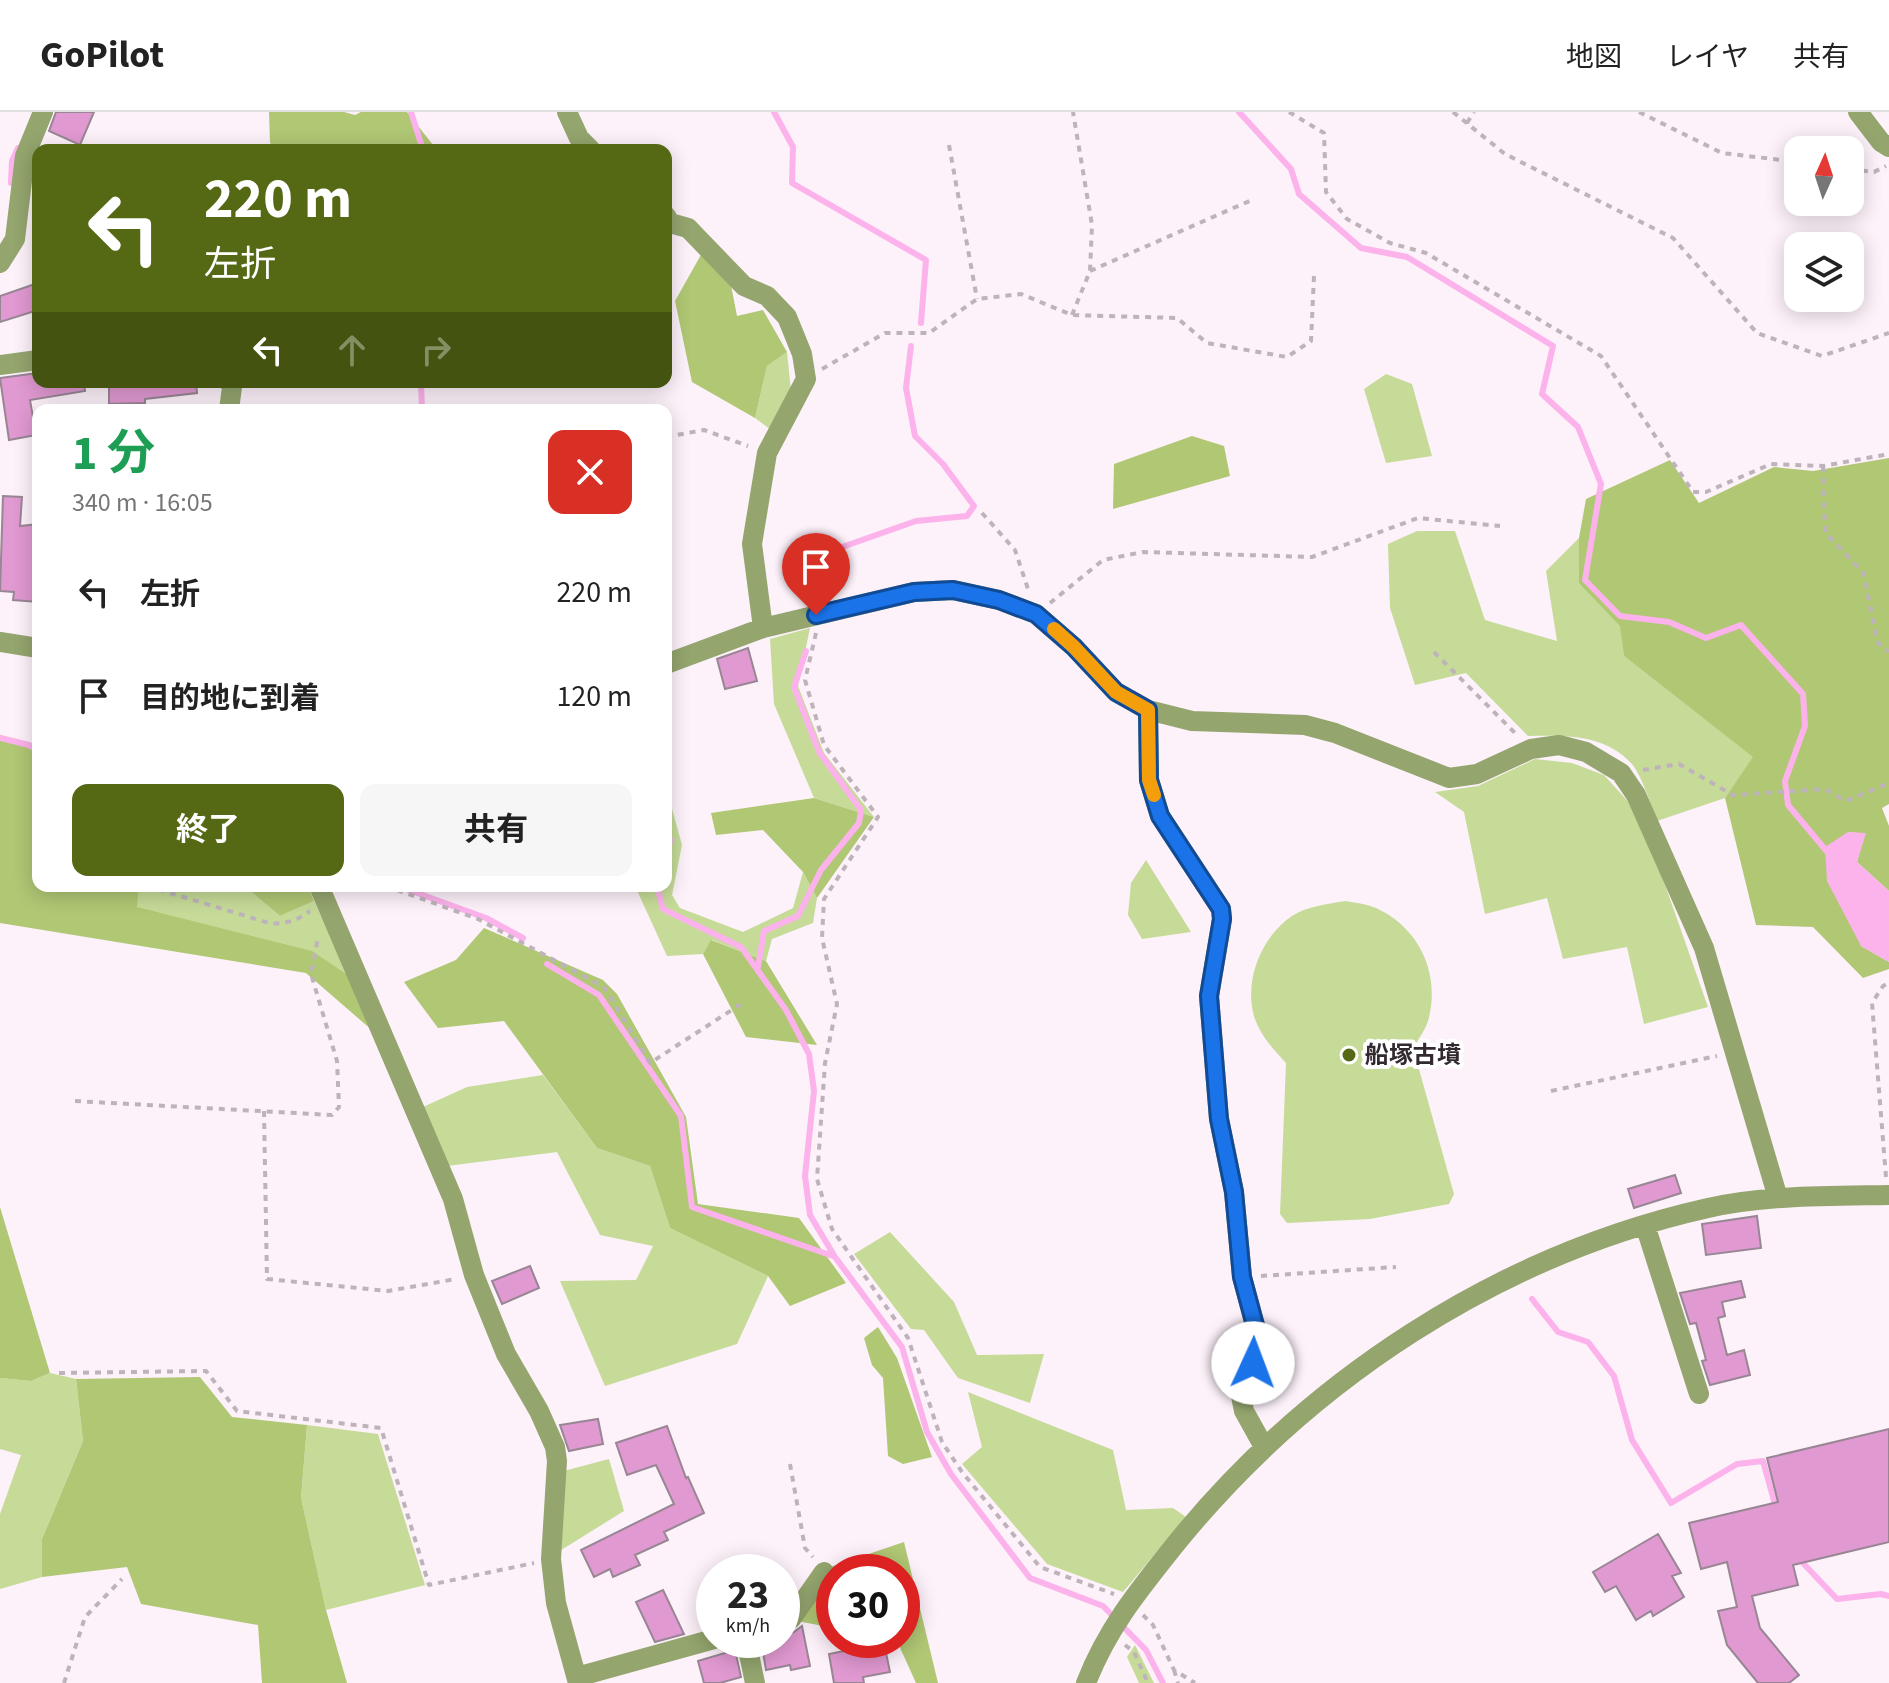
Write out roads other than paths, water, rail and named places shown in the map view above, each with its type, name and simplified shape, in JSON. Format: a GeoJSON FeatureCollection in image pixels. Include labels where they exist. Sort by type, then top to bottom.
{"type":"FeatureCollection","features":[{"type":"Feature","properties":{"kind":"street"},"geometry":{"type":"LineString","coordinates":[[0,263],[15,239],[25,156],[43,112]]}},
{"type":"Feature","properties":{"kind":"street"},"geometry":{"type":"LineString","coordinates":[[567,112],[585,144]]}},
{"type":"Feature","properties":{"kind":"street"},"geometry":{"type":"LineString","coordinates":[[1858,112],[1881,142],[1889,147]]}},
{"type":"Feature","properties":{"kind":"street"},"geometry":{"type":"LineString","coordinates":[[672,223],[688,228],[744,286],[767,296],[787,317],[802,354],[806,379],[767,453],[752,544],[763,628]]}},
{"type":"Feature","properties":{"kind":"street"},"geometry":{"type":"LineString","coordinates":[[0,365],[32,361]]}},
{"type":"Feature","properties":{"kind":"street"},"geometry":{"type":"LineString","coordinates":[[672,662],[763,628],[914,592],[953,590],[999,600],[1036,614],[1074,647],[1116,692],[1148,710],[1192,721],[1305,725],[1335,733],[1449,778],[1477,774],[1531,749],[1559,745],[1586,752],[1621,773],[1636,795],[1704,948],[1778,1198]]}},
{"type":"Feature","properties":{"kind":"street"},"geometry":{"type":"LineString","coordinates":[[0,642],[32,647]]}},
{"type":"Feature","properties":{"kind":"street"},"geometry":{"type":"LineString","coordinates":[[1148,710],[1149,780],[1160,816],[1221,909],[1209,996],[1219,1119],[1234,1192],[1242,1277],[1256,1329],[1253,1363],[1240,1391],[1244,1411],[1264,1447]]}},
{"type":"Feature","properties":{"kind":"street"},"geometry":{"type":"LineString","coordinates":[[322,894],[453,1199],[474,1275],[506,1354],[539,1411],[555,1447],[557,1461],[551,1559],[556,1603],[578,1680],[696,1644]]}},
{"type":"Feature","properties":{"kind":"street"},"geometry":{"type":"LineString","coordinates":[[1086,1683],[1109,1632],[1130,1600],[1225,1486],[1309,1406],[1356,1370],[1427,1324],[1502,1281],[1571,1251],[1645,1225],[1709,1208],[1778,1198],[1888,1195]]}},
{"type":"Feature","properties":{"kind":"street"},"geometry":{"type":"LineString","coordinates":[[1645,1225],[1699,1394]]}},
{"type":"Feature","properties":{"kind":"street"},"geometry":{"type":"LineString","coordinates":[[800,1606],[816,1583]]}},
{"type":"Feature","properties":{"kind":"street"},"geometry":{"type":"LineString","coordinates":[[750,1658],[755,1683]]}},
{"type":"Feature","properties":{"kind":"waterway"},"geometry":{"type":"LineString","coordinates":[[411,112],[421,144]]}},
{"type":"Feature","properties":{"kind":"waterway"},"geometry":{"type":"LineString","coordinates":[[774,112],[793,147],[792,183],[926,260],[921,323]]}},
{"type":"Feature","properties":{"kind":"waterway"},"geometry":{"type":"LineString","coordinates":[[1239,112],[1291,169],[1299,194],[1361,248],[1407,257],[1553,346],[1542,394],[1578,427],[1601,484],[1585,580],[1620,616],[1669,622],[1706,638],[1741,625],[1803,694],[1805,726],[1785,781],[1788,805],[1829,854]]}},
{"type":"Feature","properties":{"kind":"waterway"},"geometry":{"type":"LineString","coordinates":[[11,183],[12,161],[18,148]]}},
{"type":"Feature","properties":{"kind":"waterway"},"geometry":{"type":"LineString","coordinates":[[821,603],[818,577],[825,553],[916,521],[967,516],[974,506],[943,464],[915,436],[906,388],[911,346]]}},
{"type":"Feature","properties":{"kind":"waterway"},"geometry":{"type":"LineString","coordinates":[[421,388],[422,404]]}},
{"type":"Feature","properties":{"kind":"waterway"},"geometry":{"type":"LineString","coordinates":[[758,967],[764,931],[798,916],[821,870],[859,823],[861,810],[819,752],[794,687],[806,651]]}},
{"type":"Feature","properties":{"kind":"waterway"},"geometry":{"type":"LineString","coordinates":[[0,738],[32,747]]}},
{"type":"Feature","properties":{"kind":"waterway"},"geometry":{"type":"LineString","coordinates":[[414,892],[486,918],[523,938]]}},
{"type":"Feature","properties":{"kind":"waterway"},"geometry":{"type":"LineString","coordinates":[[659,892],[663,909],[741,947],[786,1010],[809,1054],[814,1091],[805,1176],[810,1215],[835,1257],[902,1347],[927,1432],[951,1474],[1030,1578],[1103,1606],[1146,1650],[1163,1683]]}},
{"type":"Feature","properties":{"kind":"waterway"},"geometry":{"type":"LineString","coordinates":[[547,964],[599,995],[681,1116],[692,1207],[833,1256]]}},
{"type":"Feature","properties":{"kind":"waterway"},"geometry":{"type":"LineString","coordinates":[[1532,1299],[1558,1332],[1588,1342],[1614,1376],[1632,1440],[1671,1503],[1737,1464],[1763,1461],[1776,1508]]}},
{"type":"Feature","properties":{"kind":"waterway"},"geometry":{"type":"LineString","coordinates":[[1801,1561],[1837,1599],[1881,1594],[1889,1596]]}},
{"type":"Feature","properties":{"kind":"place","name":"船塚古墳"},"geometry":{"type":"Point","coordinates":[1349,1055]}}]}
